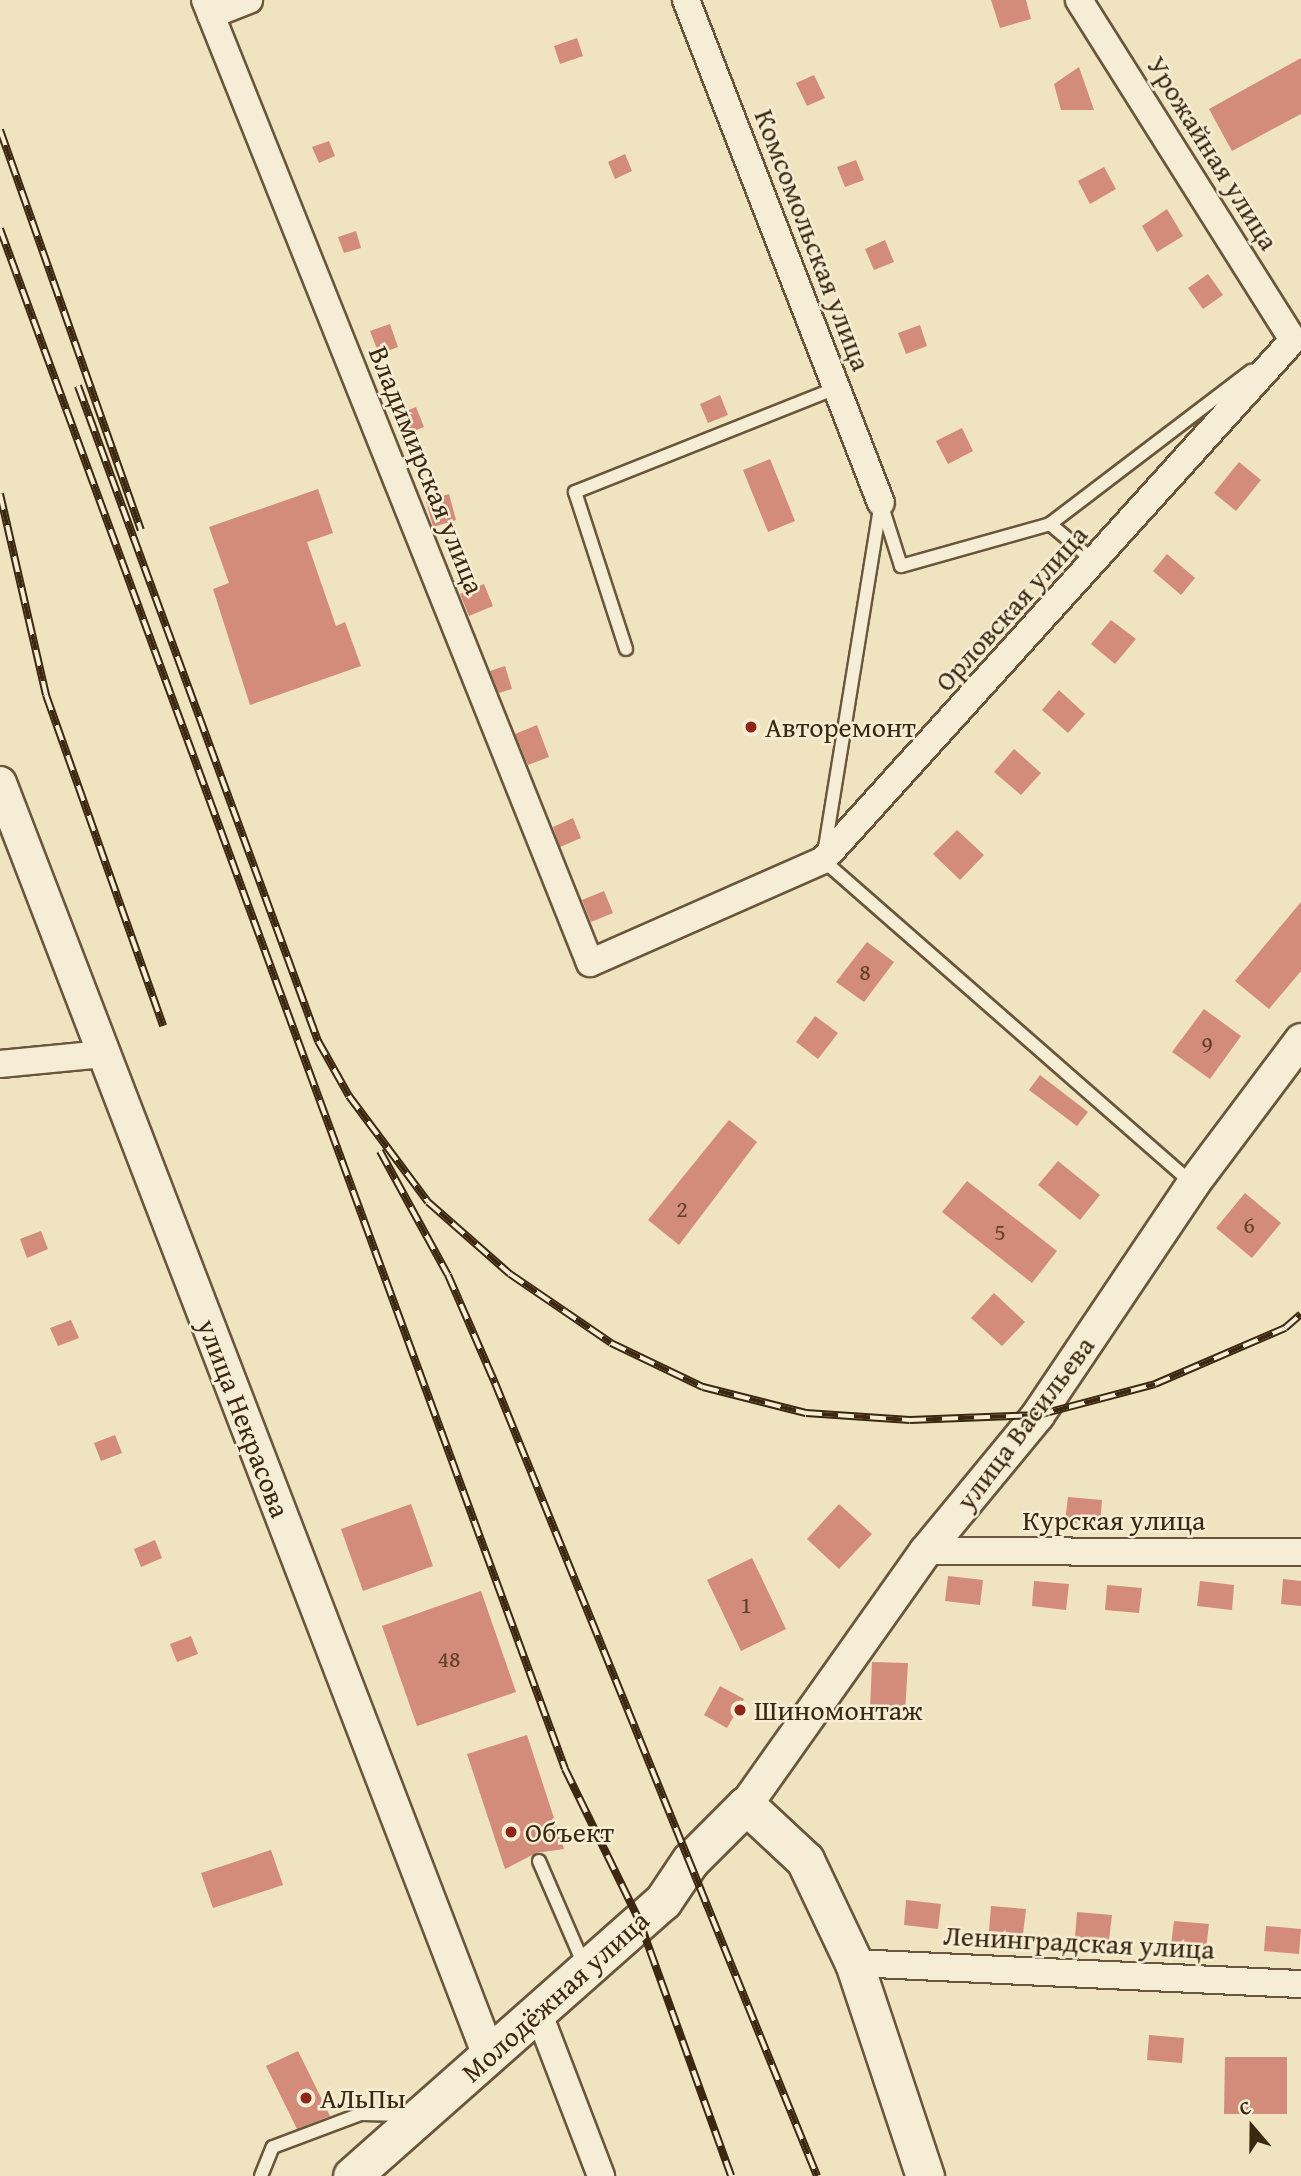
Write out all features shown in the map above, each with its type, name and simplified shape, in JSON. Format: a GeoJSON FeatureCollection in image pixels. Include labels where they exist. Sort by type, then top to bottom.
{"type":"FeatureCollection","features":[{"type":"Feature","properties":{"kind":"main road","name":"Молодёжная улица"},"geometry":{"type":"LineString","coordinates":[[352,2176],[584,1966],[663,1901],[690,1861],[746,1805]]}},
{"type":"Feature","properties":{"kind":"main road"},"geometry":{"type":"LineString","coordinates":[[746,1805],[805,1860],[854,1963],[925,2176]]}},
{"type":"Feature","properties":{"kind":"street"},"geometry":{"type":"LineString","coordinates":[[208,8],[249,0]]}},
{"type":"Feature","properties":{"kind":"street","name":"Комсомольская улица"},"geometry":{"type":"LineString","coordinates":[[686,0],[881,503]]}},
{"type":"Feature","properties":{"kind":"street","name":"Урожайная улица"},"geometry":{"type":"LineString","coordinates":[[1079,0],[1298,341]]}},
{"type":"Feature","properties":{"kind":"street","name":"Владимирская улица"},"geometry":{"type":"LineString","coordinates":[[208,8],[590,963]]}},
{"type":"Feature","properties":{"kind":"street","name":"Орловская улица"},"geometry":{"type":"LineString","coordinates":[[590,963],[823,860],[1298,341]]}},
{"type":"Feature","properties":{"kind":"street","name":"улица Некрасова"},"geometry":{"type":"LineString","coordinates":[[0,783],[488,2053]]}},
{"type":"Feature","properties":{"kind":"street","name":"улица Васильева"},"geometry":{"type":"LineString","coordinates":[[746,1805],[926,1551],[1038,1415],[1193,1184],[1301,1040]]}},
{"type":"Feature","properties":{"kind":"street"},"geometry":{"type":"LineString","coordinates":[[0,1065],[104,1054]]}},
{"type":"Feature","properties":{"kind":"street","name":"Курская улица"},"geometry":{"type":"LineString","coordinates":[[926,1551],[1301,1552]]}},
{"type":"Feature","properties":{"kind":"street","name":"Ленинградская улица"},"geometry":{"type":"LineString","coordinates":[[854,1963],[1301,1984]]}},
{"type":"Feature","properties":{"kind":"street"},"geometry":{"type":"LineString","coordinates":[[537,2009],[601,2176]]}},
{"type":"Feature","properties":{"kind":"lane"},"geometry":{"type":"LineString","coordinates":[[881,503],[901,566],[1050,524],[1298,341]]}},
{"type":"Feature","properties":{"kind":"lane"},"geometry":{"type":"LineString","coordinates":[[626,649],[575,492],[836,388]]}},
{"type":"Feature","properties":{"kind":"lane"},"geometry":{"type":"LineString","coordinates":[[881,503],[823,860],[1193,1184]]}},
{"type":"Feature","properties":{"kind":"lane"},"geometry":{"type":"LineString","coordinates":[[1050,524],[1095,562]]}},
{"type":"Feature","properties":{"kind":"lane"},"geometry":{"type":"LineString","coordinates":[[539,1861],[584,1966]]}},
{"type":"Feature","properties":{"kind":"lane"},"geometry":{"type":"LineString","coordinates":[[261,2176],[273,2147],[361,2115],[422,2115]]}},
{"type":"Feature","properties":{"kind":"building"},"geometry":{"type":"Polygon","coordinates":[[[991,0],[1026,0],[1031,19],[1000,28],[991,0]]]}},
{"type":"Feature","properties":{"kind":"building"},"geometry":{"type":"Polygon","coordinates":[[[577,38],[583,56],[560,64],[554,46],[577,38]]]}},
{"type":"Feature","properties":{"kind":"building"},"geometry":{"type":"Polygon","coordinates":[[[1301,58],[1301,114],[1232,151],[1209,109],[1301,58]]]}},
{"type":"Feature","properties":{"kind":"building"},"geometry":{"type":"Polygon","coordinates":[[[1079,67],[1094,110],[1061,110],[1054,84],[1079,67]]]}},
{"type":"Feature","properties":{"kind":"building"},"geometry":{"type":"Polygon","coordinates":[[[814,75],[825,98],[807,106],[796,83],[814,75]]]}},
{"type":"Feature","properties":{"kind":"building"},"geometry":{"type":"Polygon","coordinates":[[[329,141],[335,156],[319,163],[312,147],[329,141]]]}},
{"type":"Feature","properties":{"kind":"building"},"geometry":{"type":"Polygon","coordinates":[[[625,154],[632,171],[615,179],[608,162],[625,154]]]}},
{"type":"Feature","properties":{"kind":"building"},"geometry":{"type":"Polygon","coordinates":[[[856,160],[864,180],[845,187],[837,167],[856,160]]]}},
{"type":"Feature","properties":{"kind":"building"},"geometry":{"type":"Polygon","coordinates":[[[1104,167],[1116,189],[1090,204],[1078,181],[1104,167]]]}},
{"type":"Feature","properties":{"kind":"building"},"geometry":{"type":"Polygon","coordinates":[[[1167,209],[1183,236],[1157,252],[1142,226],[1167,209]]]}},
{"type":"Feature","properties":{"kind":"building"},"geometry":{"type":"Polygon","coordinates":[[[356,231],[361,248],[344,253],[338,237],[356,231]]]}},
{"type":"Feature","properties":{"kind":"building"},"geometry":{"type":"Polygon","coordinates":[[[885,240],[894,262],[874,270],[865,249],[885,240]]]}},
{"type":"Feature","properties":{"kind":"building"},"geometry":{"type":"Polygon","coordinates":[[[1208,274],[1223,295],[1203,309],[1188,288],[1208,274]]]}},
{"type":"Feature","properties":{"kind":"building"},"geometry":{"type":"Polygon","coordinates":[[[390,324],[398,347],[379,354],[370,331],[390,324]]]}},
{"type":"Feature","properties":{"kind":"building"},"geometry":{"type":"Polygon","coordinates":[[[920,325],[927,346],[906,354],[898,333],[920,325]]]}},
{"type":"Feature","properties":{"kind":"building"},"geometry":{"type":"Polygon","coordinates":[[[720,395],[728,415],[708,423],[700,404],[720,395]]]}},
{"type":"Feature","properties":{"kind":"building"},"geometry":{"type":"Polygon","coordinates":[[[416,407],[424,427],[404,435],[396,415],[416,407]]]}},
{"type":"Feature","properties":{"kind":"building"},"geometry":{"type":"Polygon","coordinates":[[[962,428],[973,451],[948,464],[936,441],[962,428]]]}},
{"type":"Feature","properties":{"kind":"building"},"geometry":{"type":"Polygon","coordinates":[[[770,459],[795,521],[768,532],[743,470],[770,459]]]}},
{"type":"Feature","properties":{"kind":"building"},"geometry":{"type":"Polygon","coordinates":[[[1239,462],[1261,480],[1236,511],[1214,493],[1239,462]]]}},
{"type":"Feature","properties":{"kind":"building"},"geometry":{"type":"Polygon","coordinates":[[[318,489],[333,533],[307,542],[336,626],[345,622],[361,666],[250,705],[213,589],[229,583],[209,527],[318,489]]]}},
{"type":"Feature","properties":{"kind":"building"},"geometry":{"type":"Polygon","coordinates":[[[449,494],[456,520],[433,527],[426,501],[449,494]]]}},
{"type":"Feature","properties":{"kind":"building"},"geometry":{"type":"Polygon","coordinates":[[[1167,554],[1195,578],[1181,595],[1153,571],[1167,554]]]}},
{"type":"Feature","properties":{"kind":"building"},"geometry":{"type":"Polygon","coordinates":[[[484,584],[493,606],[469,616],[460,594],[484,584]]]}},
{"type":"Feature","properties":{"kind":"building"},"geometry":{"type":"Polygon","coordinates":[[[1111,620],[1136,639],[1115,664],[1091,644],[1111,620]]]}},
{"type":"Feature","properties":{"kind":"building"},"geometry":{"type":"Polygon","coordinates":[[[505,666],[512,689],[499,693],[490,671],[505,666]]]}},
{"type":"Feature","properties":{"kind":"building"},"geometry":{"type":"Polygon","coordinates":[[[1059,690],[1085,714],[1068,733],[1042,710],[1059,690]]]}},
{"type":"Feature","properties":{"kind":"building"},"geometry":{"type":"Polygon","coordinates":[[[537,725],[549,757],[528,765],[515,734],[537,725]]]}},
{"type":"Feature","properties":{"kind":"building"},"geometry":{"type":"Polygon","coordinates":[[[1014,749],[1041,773],[1021,795],[994,772],[1014,749]]]}},
{"type":"Feature","properties":{"kind":"building"},"geometry":{"type":"Polygon","coordinates":[[[573,818],[581,838],[560,847],[553,827],[573,818]]]}},
{"type":"Feature","properties":{"kind":"building"},"geometry":{"type":"Polygon","coordinates":[[[957,830],[984,855],[960,880],[933,854],[957,830]]]}},
{"type":"Feature","properties":{"kind":"building"},"geometry":{"type":"Polygon","coordinates":[[[604,891],[613,913],[591,922],[582,900],[604,891]]]}},
{"type":"Feature","properties":{"kind":"building"},"geometry":{"type":"Polygon","coordinates":[[[1301,902],[1301,971],[1269,1009],[1235,981],[1301,902]]]}},
{"type":"Feature","properties":{"kind":"building"},"geometry":{"type":"Polygon","coordinates":[[[867,942],[894,962],[864,1002],[836,982],[867,942]]]}},
{"type":"Feature","properties":{"kind":"building"},"geometry":{"type":"Polygon","coordinates":[[[1204,1009],[1241,1036],[1210,1079],[1172,1052],[1204,1009]]]}},
{"type":"Feature","properties":{"kind":"building"},"geometry":{"type":"Polygon","coordinates":[[[815,1016],[838,1033],[818,1059],[796,1042],[815,1016]]]}},
{"type":"Feature","properties":{"kind":"building"},"geometry":{"type":"Polygon","coordinates":[[[1040,1075],[1088,1112],[1077,1126],[1029,1090],[1040,1075]]]}},
{"type":"Feature","properties":{"kind":"building"},"geometry":{"type":"Polygon","coordinates":[[[729,1120],[757,1142],[679,1245],[648,1220],[729,1120]]]}},
{"type":"Feature","properties":{"kind":"building"},"geometry":{"type":"Polygon","coordinates":[[[1058,1161],[1100,1195],[1080,1220],[1038,1185],[1058,1161]]]}},
{"type":"Feature","properties":{"kind":"building"},"geometry":{"type":"Polygon","coordinates":[[[967,1181],[1057,1251],[1032,1283],[942,1212],[967,1181]]]}},
{"type":"Feature","properties":{"kind":"building"},"geometry":{"type":"Polygon","coordinates":[[[1245,1193],[1281,1223],[1252,1258],[1216,1228],[1245,1193]]]}},
{"type":"Feature","properties":{"kind":"building"},"geometry":{"type":"Polygon","coordinates":[[[41,1231],[48,1249],[27,1258],[20,1239],[41,1231]]]}},
{"type":"Feature","properties":{"kind":"building"},"geometry":{"type":"Polygon","coordinates":[[[994,1293],[1025,1322],[1002,1346],[971,1318],[994,1293]]]}},
{"type":"Feature","properties":{"kind":"building"},"geometry":{"type":"Polygon","coordinates":[[[71,1320],[79,1338],[58,1346],[50,1328],[71,1320]]]}},
{"type":"Feature","properties":{"kind":"building"},"geometry":{"type":"Polygon","coordinates":[[[115,1435],[122,1453],[101,1461],[94,1443],[115,1435]]]}},
{"type":"Feature","properties":{"kind":"building"},"geometry":{"type":"Polygon","coordinates":[[[1068,1497],[1102,1500],[1100,1525],[1065,1522],[1068,1497]]]}},
{"type":"Feature","properties":{"kind":"building"},"geometry":{"type":"Polygon","coordinates":[[[411,1504],[433,1566],[363,1591],[341,1529],[411,1504]]]}},
{"type":"Feature","properties":{"kind":"building"},"geometry":{"type":"Polygon","coordinates":[[[839,1504],[872,1534],[839,1569],[807,1539],[839,1504]]]}},
{"type":"Feature","properties":{"kind":"building"},"geometry":{"type":"Polygon","coordinates":[[[155,1540],[162,1558],[141,1567],[134,1549],[155,1540]]]}},
{"type":"Feature","properties":{"kind":"building"},"geometry":{"type":"Polygon","coordinates":[[[752,1558],[786,1629],[741,1651],[707,1580],[752,1558]]]}},
{"type":"Feature","properties":{"kind":"building"},"geometry":{"type":"Polygon","coordinates":[[[948,1576],[983,1580],[980,1605],[945,1601],[948,1576]]]}},
{"type":"Feature","properties":{"kind":"building"},"geometry":{"type":"Polygon","coordinates":[[[1283,1579],[1301,1581],[1301,1606],[1281,1604],[1283,1579]]]}},
{"type":"Feature","properties":{"kind":"building"},"geometry":{"type":"Polygon","coordinates":[[[1034,1581],[1069,1584],[1066,1610],[1032,1606],[1034,1581]]]}},
{"type":"Feature","properties":{"kind":"building"},"geometry":{"type":"Polygon","coordinates":[[[1200,1581],[1234,1585],[1232,1610],[1197,1606],[1200,1581]]]}},
{"type":"Feature","properties":{"kind":"building"},"geometry":{"type":"Polygon","coordinates":[[[1107,1585],[1142,1588],[1139,1613],[1105,1610],[1107,1585]]]}},
{"type":"Feature","properties":{"kind":"building"},"geometry":{"type":"Polygon","coordinates":[[[481,1591],[516,1692],[417,1726],[382,1626],[481,1591]]]}},
{"type":"Feature","properties":{"kind":"building"},"geometry":{"type":"Polygon","coordinates":[[[191,1636],[198,1654],[177,1662],[170,1644],[191,1636]]]}},
{"type":"Feature","properties":{"kind":"building"},"geometry":{"type":"Polygon","coordinates":[[[872,1662],[908,1663],[905,1712],[870,1711],[872,1662]]]}},
{"type":"Feature","properties":{"kind":"building"},"geometry":{"type":"Polygon","coordinates":[[[720,1686],[744,1699],[727,1728],[704,1715],[720,1686]]]}},
{"type":"Feature","properties":{"kind":"building"},"geometry":{"type":"Polygon","coordinates":[[[527,1735],[564,1849],[536,1853],[505,1869],[467,1754],[527,1735]]]}},
{"type":"Feature","properties":{"kind":"building"},"geometry":{"type":"Polygon","coordinates":[[[271,1850],[283,1885],[213,1908],[201,1873],[271,1850]]]}},
{"type":"Feature","properties":{"kind":"building"},"geometry":{"type":"Polygon","coordinates":[[[906,1900],[941,1904],[938,1929],[904,1925],[906,1900]]]}},
{"type":"Feature","properties":{"kind":"building"},"geometry":{"type":"Polygon","coordinates":[[[991,1906],[1026,1909],[1023,1934],[989,1931],[991,1906]]]}},
{"type":"Feature","properties":{"kind":"building"},"geometry":{"type":"Polygon","coordinates":[[[1077,1912],[1112,1915],[1109,1940],[1075,1937],[1077,1912]]]}},
{"type":"Feature","properties":{"kind":"building"},"geometry":{"type":"Polygon","coordinates":[[[1174,1921],[1209,1924],[1206,1949],[1171,1945],[1174,1921]]]}},
{"type":"Feature","properties":{"kind":"building"},"geometry":{"type":"Polygon","coordinates":[[[1266,1926],[1301,1929],[1299,1954],[1264,1951],[1266,1926]]]}},
{"type":"Feature","properties":{"kind":"building"},"geometry":{"type":"Polygon","coordinates":[[[1149,2035],[1184,2038],[1182,2063],[1147,2060],[1149,2035]]]}},
{"type":"Feature","properties":{"kind":"building"},"geometry":{"type":"Polygon","coordinates":[[[298,2051],[330,2116],[297,2129],[266,2066],[298,2051]]]}},
{"type":"Feature","properties":{"kind":"building"},"geometry":{"type":"Polygon","coordinates":[[[1225,2057],[1287,2057],[1287,2114],[1224,2114],[1225,2057]]]}},
{"type":"Feature","properties":{"kind":"railway"},"geometry":{"type":"LineString","coordinates":[[0,130],[141,530]]}},
{"type":"Feature","properties":{"kind":"railway"},"geometry":{"type":"LineString","coordinates":[[0,229],[565,1769],[639,1920],[731,2176]]}},
{"type":"Feature","properties":{"kind":"railway"},"geometry":{"type":"LineString","coordinates":[[78,386],[318,1041],[349,1096],[428,1202],[510,1274],[611,1343],[703,1387],[806,1413],[910,1420],[1038,1415],[1155,1384],[1285,1328],[1301,1314]]}},
{"type":"Feature","properties":{"kind":"railway"},"geometry":{"type":"LineString","coordinates":[[0,494],[46,695],[163,1026]]}},
{"type":"Feature","properties":{"kind":"railway"},"geometry":{"type":"LineString","coordinates":[[380,1151],[448,1275],[495,1383],[817,2176]]}},
{"type":"Feature","properties":{"kind":"place","name":"Авторемонт"},"geometry":{"type":"Point","coordinates":[751,727]}},
{"type":"Feature","properties":{"kind":"place","name":"Шиномонтаж"},"geometry":{"type":"Point","coordinates":[740,1710]}},
{"type":"Feature","properties":{"kind":"place","name":"Объект"},"geometry":{"type":"Point","coordinates":[511,1832]}},
{"type":"Feature","properties":{"kind":"place","name":"АЛьПы"},"geometry":{"type":"Point","coordinates":[306,2098]}}]}
